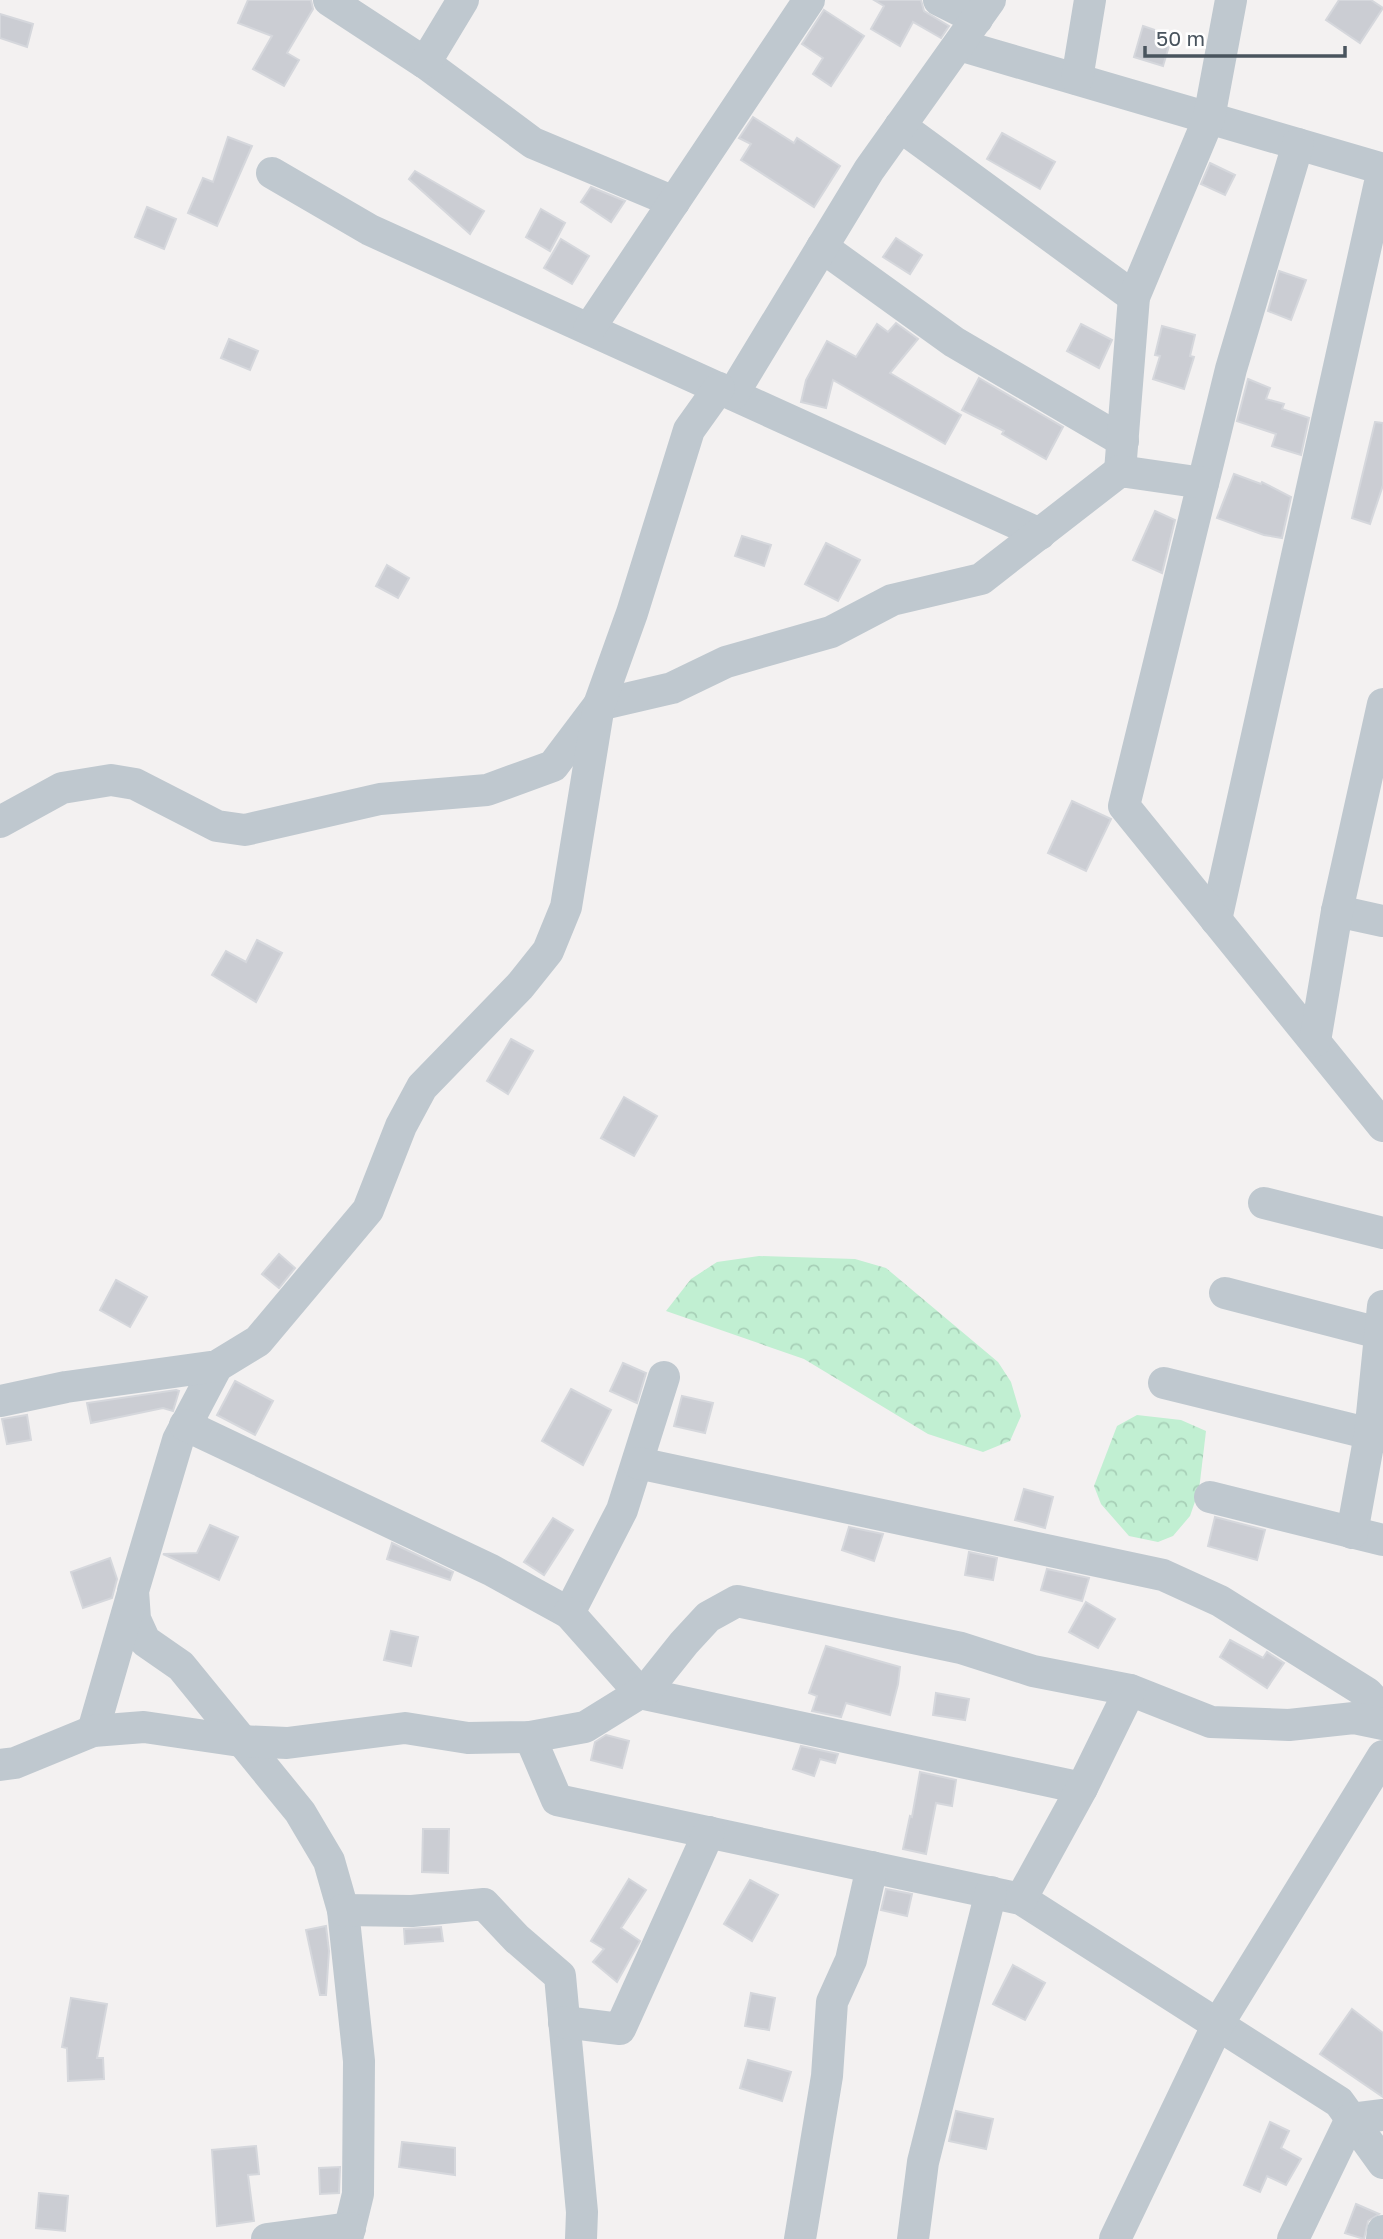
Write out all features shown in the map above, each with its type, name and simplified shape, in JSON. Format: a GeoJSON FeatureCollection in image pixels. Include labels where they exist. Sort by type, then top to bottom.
{"type":"FeatureCollection","features":[{"type":"Feature","properties":{"kind":"street"},"geometry":{"type":"LineString","coordinates":[[329,0],[425,63],[533,143],[674,202]]}},
{"type":"Feature","properties":{"kind":"street"},"geometry":{"type":"LineString","coordinates":[[425,63],[463,0]]}},
{"type":"Feature","properties":{"kind":"street"},"geometry":{"type":"LineString","coordinates":[[589,329],[808,0]]}},
{"type":"Feature","properties":{"kind":"street"},"geometry":{"type":"LineString","coordinates":[[0,1401],[66,1387],[217,1366],[258,1341],[368,1210],[401,1126],[422,1087],[520,986],[548,951],[566,907],[598,705],[632,613],[689,430],[726,391],[822,247],[869,170],[983,9],[939,0]]}},
{"type":"Feature","properties":{"kind":"street"},"geometry":{"type":"LineString","coordinates":[[1077,79],[1090,0]]}},
{"type":"Feature","properties":{"kind":"street"},"geometry":{"type":"LineString","coordinates":[[0,822],[62,788],[111,780],[135,784],[217,826],[245,830],[380,799],[487,790],[553,766],[598,705],[673,688],[726,662],[831,632],[892,600],[981,579],[1040,534],[1121,456],[1134,296],[1209,118],[1231,0]]}},
{"type":"Feature","properties":{"kind":"street"},"geometry":{"type":"LineString","coordinates":[[958,45],[1383,169],[1216,920]]}},
{"type":"Feature","properties":{"kind":"street"},"geometry":{"type":"LineString","coordinates":[[900,126],[1134,296]]}},
{"type":"Feature","properties":{"kind":"street"},"geometry":{"type":"LineString","coordinates":[[1298,144],[1230,369],[1124,806],[1383,1126]]}},
{"type":"Feature","properties":{"kind":"street"},"geometry":{"type":"LineString","coordinates":[[272,173],[370,230],[1040,534]]}},
{"type":"Feature","properties":{"kind":"street"},"geometry":{"type":"LineString","coordinates":[[822,247],[954,342],[1121,456],[1203,483]]}},
{"type":"Feature","properties":{"kind":"street"},"geometry":{"type":"LineString","coordinates":[[1352,308],[1383,280]]}},
{"type":"Feature","properties":{"kind":"street"},"geometry":{"type":"LineString","coordinates":[[1315,1041],[1337,911],[1372,810],[1382,713]]}},
{"type":"Feature","properties":{"kind":"street"},"geometry":{"type":"LineString","coordinates":[[1337,911],[1383,921]]}},
{"type":"Feature","properties":{"kind":"street"},"geometry":{"type":"LineString","coordinates":[[1264,1203],[1383,1233]]}},
{"type":"Feature","properties":{"kind":"street"},"geometry":{"type":"LineString","coordinates":[[1225,1293],[1382,1324],[1376,1436],[1352,1533]]}},
{"type":"Feature","properties":{"kind":"street"},"geometry":{"type":"LineString","coordinates":[[93,1731],[178,1440],[217,1366]]}},
{"type":"Feature","properties":{"kind":"street"},"geometry":{"type":"LineString","coordinates":[[569,1613],[622,1510],[664,1377]]}},
{"type":"Feature","properties":{"kind":"street"},"geometry":{"type":"LineString","coordinates":[[1164,1383],[1376,1436]]}},
{"type":"Feature","properties":{"kind":"street"},"geometry":{"type":"LineString","coordinates":[[186,1425],[491,1570],[569,1613],[640,1693],[1082,1788]]}},
{"type":"Feature","properties":{"kind":"street"},"geometry":{"type":"LineString","coordinates":[[638,1463],[1163,1575],[1220,1601],[1367,1693],[1383,1710]]}},
{"type":"Feature","properties":{"kind":"street"},"geometry":{"type":"LineString","coordinates":[[1210,1497],[1383,1540]]}},
{"type":"Feature","properties":{"kind":"street"},"geometry":{"type":"LineString","coordinates":[[133,1591],[135,1619],[145,1641],[181,1666],[300,1812],[329,1861],[343,1910],[359,2061],[358,2194],[348,2234],[267,2239]]}},
{"type":"Feature","properties":{"kind":"street"},"geometry":{"type":"LineString","coordinates":[[0,1765],[15,1763],[93,1731],[144,1727],[240,1741],[287,1743],[405,1728],[468,1738],[530,1737],[585,1727],[648,1688],[708,1617],[737,1601],[961,1648],[1033,1671],[1130,1690],[1211,1722],[1289,1724],[1354,1718],[1383,1724]]}},
{"type":"Feature","properties":{"kind":"street"},"geometry":{"type":"LineString","coordinates":[[912,2239],[923,2162],[1006,1895],[1082,1788],[1130,1690]]}},
{"type":"Feature","properties":{"kind":"street"},"geometry":{"type":"LineString","coordinates":[[530,1737],[557,1800],[1006,1895],[1218,2024],[1339,2102],[1383,2163]]}},
{"type":"Feature","properties":{"kind":"street"},"geometry":{"type":"LineString","coordinates":[[1115,2239],[1218,2024],[1383,1756]]}},
{"type":"Feature","properties":{"kind":"street"},"geometry":{"type":"LineString","coordinates":[[565,2022],[620,2029],[709,1832]]}},
{"type":"Feature","properties":{"kind":"street"},"geometry":{"type":"LineString","coordinates":[[800,2239],[827,2077],[832,2002],[850,1960],[872,1867]]}},
{"type":"Feature","properties":{"kind":"street"},"geometry":{"type":"LineString","coordinates":[[343,1910],[412,1911],[484,1904],[517,1939],[560,1976],[582,2212],[582,2239]]}},
{"type":"Feature","properties":{"kind":"street"},"geometry":{"type":"LineString","coordinates":[[1351,2119],[1383,2115]]}},
{"type":"Feature","properties":{"kind":"street"},"geometry":{"type":"LineString","coordinates":[[1293,2239],[1351,2119]]}},
{"type":"Feature","properties":{"kind":"street"},"geometry":{"type":"LineString","coordinates":[[1382,2239],[1383,2231]]}},
{"type":"Feature","properties":{"kind":"green space"},"geometry":{"type":"Polygon","coordinates":[[[759,1256],[855,1259],[886,1268],[998,1362],[1011,1382],[1021,1416],[1010,1441],[983,1452],[928,1434],[804,1359],[666,1311],[691,1279],[717,1262],[759,1256]]]}},
{"type":"Feature","properties":{"kind":"green space"},"geometry":{"type":"Polygon","coordinates":[[[1137,1415],[1181,1420],[1206,1431],[1199,1490],[1190,1516],[1173,1536],[1158,1542],[1129,1536],[1101,1504],[1094,1486],[1117,1426],[1137,1415]]]}},
{"type":"Feature","properties":{"kind":"building"},"geometry":{"type":"Polygon","coordinates":[[[248,0],[311,0],[313,9],[287,53],[299,60],[284,86],[253,69],[272,36],[238,23],[248,0]]]}},
{"type":"Feature","properties":{"kind":"building"},"geometry":{"type":"Polygon","coordinates":[[[874,0],[921,0],[924,11],[949,26],[941,38],[913,22],[900,46],[871,29],[884,6],[874,0]]]}},
{"type":"Feature","properties":{"kind":"building"},"geometry":{"type":"Polygon","coordinates":[[[1339,0],[1371,0],[1383,8],[1360,43],[1326,20],[1339,0]]]}},
{"type":"Feature","properties":{"kind":"building"},"geometry":{"type":"Polygon","coordinates":[[[824,10],[864,36],[831,86],[813,74],[823,58],[802,44],[824,10]]]}},
{"type":"Feature","properties":{"kind":"building"},"geometry":{"type":"Polygon","coordinates":[[[0,14],[33,24],[27,47],[0,38],[0,14]]]}},
{"type":"Feature","properties":{"kind":"building"},"geometry":{"type":"Polygon","coordinates":[[[1143,26],[1172,36],[1163,66],[1134,57],[1143,26]]]}},
{"type":"Feature","properties":{"kind":"building"},"geometry":{"type":"Polygon","coordinates":[[[753,117],[794,143],[797,138],[840,166],[814,207],[741,160],[751,144],[739,138],[753,117]]]}},
{"type":"Feature","properties":{"kind":"building"},"geometry":{"type":"Polygon","coordinates":[[[1002,133],[1055,162],[1040,189],[987,159],[1002,133]]]}},
{"type":"Feature","properties":{"kind":"building"},"geometry":{"type":"Polygon","coordinates":[[[228,137],[252,146],[217,226],[188,213],[203,178],[213,182],[228,137]]]}},
{"type":"Feature","properties":{"kind":"building"},"geometry":{"type":"Polygon","coordinates":[[[1210,163],[1235,175],[1225,195],[1201,184],[1210,163]]]}},
{"type":"Feature","properties":{"kind":"building"},"geometry":{"type":"Polygon","coordinates":[[[415,171],[484,211],[470,234],[409,179],[415,171]]]}},
{"type":"Feature","properties":{"kind":"building"},"geometry":{"type":"Polygon","coordinates":[[[591,187],[625,201],[611,222],[581,202],[591,187]]]}},
{"type":"Feature","properties":{"kind":"building"},"geometry":{"type":"Polygon","coordinates":[[[147,207],[176,219],[164,249],[135,237],[147,207]]]}},
{"type":"Feature","properties":{"kind":"building"},"geometry":{"type":"Polygon","coordinates":[[[541,209],[565,223],[550,251],[526,237],[541,209]]]}},
{"type":"Feature","properties":{"kind":"building"},"geometry":{"type":"Polygon","coordinates":[[[896,238],[922,255],[910,274],[883,257],[896,238]]]}},
{"type":"Feature","properties":{"kind":"building"},"geometry":{"type":"Polygon","coordinates":[[[561,239],[589,256],[572,284],[544,268],[561,239]]]}},
{"type":"Feature","properties":{"kind":"building"},"geometry":{"type":"Polygon","coordinates":[[[1279,271],[1306,280],[1291,320],[1268,311],[1279,271]]]}},
{"type":"Feature","properties":{"kind":"building"},"geometry":{"type":"Polygon","coordinates":[[[896,323],[918,339],[890,373],[961,415],[945,444],[833,380],[826,408],[801,402],[806,380],[827,341],[856,357],[877,324],[888,332],[896,323]]]}},
{"type":"Feature","properties":{"kind":"building"},"geometry":{"type":"Polygon","coordinates":[[[1081,324],[1112,340],[1099,368],[1067,351],[1081,324]]]}},
{"type":"Feature","properties":{"kind":"building"},"geometry":{"type":"Polygon","coordinates":[[[1162,326],[1195,335],[1190,356],[1194,357],[1184,389],[1153,379],[1160,356],[1155,355],[1162,326]]]}},
{"type":"Feature","properties":{"kind":"building"},"geometry":{"type":"Polygon","coordinates":[[[229,339],[258,351],[250,370],[221,358],[229,339]]]}},
{"type":"Feature","properties":{"kind":"building"},"geometry":{"type":"Polygon","coordinates":[[[979,378],[1063,427],[1046,459],[1002,434],[1004,431],[962,410],[979,378]]]}},
{"type":"Feature","properties":{"kind":"building"},"geometry":{"type":"Polygon","coordinates":[[[1248,379],[1270,388],[1266,399],[1284,404],[1282,409],[1309,418],[1301,455],[1272,446],[1276,434],[1237,421],[1248,379]]]}},
{"type":"Feature","properties":{"kind":"building"},"geometry":{"type":"Polygon","coordinates":[[[1375,422],[1383,423],[1383,485],[1370,524],[1352,518],[1375,422]]]}},
{"type":"Feature","properties":{"kind":"building"},"geometry":{"type":"Polygon","coordinates":[[[1234,474],[1261,484],[1262,482],[1291,497],[1282,538],[1264,535],[1217,518],[1234,474]]]}},
{"type":"Feature","properties":{"kind":"building"},"geometry":{"type":"Polygon","coordinates":[[[1155,511],[1175,520],[1162,573],[1133,560],[1155,511]]]}},
{"type":"Feature","properties":{"kind":"building"},"geometry":{"type":"Polygon","coordinates":[[[742,536],[771,545],[764,566],[735,556],[742,536]]]}},
{"type":"Feature","properties":{"kind":"building"},"geometry":{"type":"Polygon","coordinates":[[[826,543],[860,560],[838,601],[805,584],[826,543]]]}},
{"type":"Feature","properties":{"kind":"building"},"geometry":{"type":"Polygon","coordinates":[[[387,565],[409,578],[398,598],[376,586],[387,565]]]}},
{"type":"Feature","properties":{"kind":"building"},"geometry":{"type":"Polygon","coordinates":[[[1072,801],[1111,819],[1086,871],[1048,853],[1072,801]]]}},
{"type":"Feature","properties":{"kind":"building"},"geometry":{"type":"Polygon","coordinates":[[[257,940],[282,953],[256,1002],[212,975],[226,951],[246,962],[257,940]]]}},
{"type":"Feature","properties":{"kind":"building"},"geometry":{"type":"Polygon","coordinates":[[[511,1039],[533,1051],[508,1094],[487,1081],[511,1039]]]}},
{"type":"Feature","properties":{"kind":"building"},"geometry":{"type":"Polygon","coordinates":[[[624,1097],[657,1116],[634,1156],[601,1138],[624,1097]]]}},
{"type":"Feature","properties":{"kind":"building"},"geometry":{"type":"Polygon","coordinates":[[[279,1254],[295,1268],[279,1288],[262,1274],[279,1254]]]}},
{"type":"Feature","properties":{"kind":"building"},"geometry":{"type":"Polygon","coordinates":[[[116,1280],[147,1297],[130,1327],[100,1310],[116,1280]]]}},
{"type":"Feature","properties":{"kind":"building"},"geometry":{"type":"Polygon","coordinates":[[[623,1363],[646,1373],[637,1403],[610,1391],[623,1363]]]}},
{"type":"Feature","properties":{"kind":"building"},"geometry":{"type":"Polygon","coordinates":[[[235,1381],[273,1401],[255,1435],[217,1415],[235,1381]]]}},
{"type":"Feature","properties":{"kind":"building"},"geometry":{"type":"Polygon","coordinates":[[[571,1389],[611,1410],[583,1465],[542,1441],[571,1389]]]}},
{"type":"Feature","properties":{"kind":"building"},"geometry":{"type":"Polygon","coordinates":[[[179,1391],[173,1411],[163,1408],[91,1423],[87,1403],[179,1391]]]}},
{"type":"Feature","properties":{"kind":"building"},"geometry":{"type":"Polygon","coordinates":[[[682,1396],[713,1403],[705,1433],[674,1426],[682,1396]]]}},
{"type":"Feature","properties":{"kind":"building"},"geometry":{"type":"Polygon","coordinates":[[[27,1415],[31,1440],[7,1444],[2,1419],[27,1415]]]}},
{"type":"Feature","properties":{"kind":"building"},"geometry":{"type":"Polygon","coordinates":[[[1024,1489],[1053,1497],[1045,1528],[1015,1520],[1024,1489]]]}},
{"type":"Feature","properties":{"kind":"building"},"geometry":{"type":"Polygon","coordinates":[[[1215,1517],[1265,1530],[1257,1560],[1208,1546],[1215,1517]]]}},
{"type":"Feature","properties":{"kind":"building"},"geometry":{"type":"Polygon","coordinates":[[[553,1518],[573,1530],[544,1575],[524,1562],[553,1518]]]}},
{"type":"Feature","properties":{"kind":"building"},"geometry":{"type":"Polygon","coordinates":[[[210,1525],[238,1537],[219,1580],[163,1554],[197,1553],[210,1525]]]}},
{"type":"Feature","properties":{"kind":"building"},"geometry":{"type":"Polygon","coordinates":[[[849,1527],[883,1534],[874,1561],[842,1550],[849,1527]]]}},
{"type":"Feature","properties":{"kind":"building"},"geometry":{"type":"Polygon","coordinates":[[[392,1543],[453,1572],[450,1580],[387,1559],[392,1543]]]}},
{"type":"Feature","properties":{"kind":"building"},"geometry":{"type":"Polygon","coordinates":[[[969,1552],[997,1558],[993,1580],[965,1575],[969,1552]]]}},
{"type":"Feature","properties":{"kind":"building"},"geometry":{"type":"Polygon","coordinates":[[[110,1558],[117,1579],[112,1598],[83,1608],[71,1572],[110,1558]]]}},
{"type":"Feature","properties":{"kind":"building"},"geometry":{"type":"Polygon","coordinates":[[[1047,1569],[1089,1578],[1082,1601],[1041,1590],[1047,1569]]]}},
{"type":"Feature","properties":{"kind":"building"},"geometry":{"type":"Polygon","coordinates":[[[1086,1602],[1115,1619],[1098,1648],[1069,1632],[1086,1602]]]}},
{"type":"Feature","properties":{"kind":"building"},"geometry":{"type":"Polygon","coordinates":[[[391,1631],[418,1637],[411,1666],[384,1660],[391,1631]]]}},
{"type":"Feature","properties":{"kind":"building"},"geometry":{"type":"Polygon","coordinates":[[[1230,1640],[1263,1658],[1267,1652],[1284,1663],[1267,1688],[1220,1657],[1230,1640]]]}},
{"type":"Feature","properties":{"kind":"building"},"geometry":{"type":"Polygon","coordinates":[[[826,1646],[900,1667],[890,1715],[846,1703],[841,1717],[812,1711],[817,1696],[809,1693],[826,1646]]]}},
{"type":"Feature","properties":{"kind":"building"},"geometry":{"type":"Polygon","coordinates":[[[936,1693],[969,1699],[965,1720],[933,1715],[936,1693]]]}},
{"type":"Feature","properties":{"kind":"building"},"geometry":{"type":"Polygon","coordinates":[[[606,1735],[629,1741],[622,1768],[591,1760],[595,1742],[606,1735]]]}},
{"type":"Feature","properties":{"kind":"building"},"geometry":{"type":"Polygon","coordinates":[[[801,1746],[838,1754],[835,1763],[820,1759],[814,1776],[793,1769],[801,1746]]]}},
{"type":"Feature","properties":{"kind":"building"},"geometry":{"type":"Polygon","coordinates":[[[920,1772],[956,1780],[952,1806],[936,1803],[926,1854],[903,1849],[920,1772]]]}},
{"type":"Feature","properties":{"kind":"building"},"geometry":{"type":"Polygon","coordinates":[[[423,1829],[449,1829],[448,1873],[422,1872],[423,1829]]]}},
{"type":"Feature","properties":{"kind":"building"},"geometry":{"type":"Polygon","coordinates":[[[629,1879],[646,1890],[621,1928],[640,1941],[617,1982],[593,1962],[604,1949],[591,1941],[629,1879]]]}},
{"type":"Feature","properties":{"kind":"building"},"geometry":{"type":"Polygon","coordinates":[[[750,1880],[778,1895],[752,1941],[724,1924],[750,1880]]]}},
{"type":"Feature","properties":{"kind":"building"},"geometry":{"type":"Polygon","coordinates":[[[886,1889],[912,1894],[907,1916],[881,1910],[886,1889]]]}},
{"type":"Feature","properties":{"kind":"building"},"geometry":{"type":"Polygon","coordinates":[[[326,1926],[329,1951],[326,1995],[320,1995],[306,1930],[326,1926]]]}},
{"type":"Feature","properties":{"kind":"building"},"geometry":{"type":"Polygon","coordinates":[[[441,1927],[443,1941],[405,1944],[404,1929],[441,1927]]]}},
{"type":"Feature","properties":{"kind":"building"},"geometry":{"type":"Polygon","coordinates":[[[1013,1965],[1045,1983],[1025,2020],[993,2004],[1013,1965]]]}},
{"type":"Feature","properties":{"kind":"building"},"geometry":{"type":"Polygon","coordinates":[[[751,1993],[775,1998],[769,2030],[745,2026],[751,1993]]]}},
{"type":"Feature","properties":{"kind":"building"},"geometry":{"type":"Polygon","coordinates":[[[71,1998],[107,2004],[97,2058],[103,2058],[104,2079],[68,2081],[67,2048],[62,2047],[71,1998]]]}},
{"type":"Feature","properties":{"kind":"building"},"geometry":{"type":"Polygon","coordinates":[[[1352,2009],[1383,2033],[1383,2097],[1320,2054],[1352,2009]]]}},
{"type":"Feature","properties":{"kind":"building"},"geometry":{"type":"Polygon","coordinates":[[[748,2060],[791,2072],[782,2101],[740,2088],[748,2060]]]}},
{"type":"Feature","properties":{"kind":"building"},"geometry":{"type":"Polygon","coordinates":[[[956,2111],[993,2119],[986,2149],[949,2141],[956,2111]]]}},
{"type":"Feature","properties":{"kind":"building"},"geometry":{"type":"Polygon","coordinates":[[[1270,2122],[1289,2131],[1281,2148],[1301,2159],[1286,2185],[1267,2176],[1260,2192],[1244,2185],[1270,2122]]]}},
{"type":"Feature","properties":{"kind":"building"},"geometry":{"type":"Polygon","coordinates":[[[402,2142],[455,2148],[455,2175],[399,2167],[402,2142]]]}},
{"type":"Feature","properties":{"kind":"building"},"geometry":{"type":"Polygon","coordinates":[[[256,2146],[259,2174],[248,2175],[254,2221],[217,2226],[212,2150],[256,2146]]]}},
{"type":"Feature","properties":{"kind":"building"},"geometry":{"type":"Polygon","coordinates":[[[340,2167],[339,2193],[320,2194],[319,2168],[340,2167]]]}},
{"type":"Feature","properties":{"kind":"building"},"geometry":{"type":"Polygon","coordinates":[[[39,2193],[68,2196],[65,2231],[36,2228],[39,2193]]]}},
{"type":"Feature","properties":{"kind":"building"},"geometry":{"type":"Polygon","coordinates":[[[1356,2204],[1379,2214],[1368,2221],[1364,2239],[1345,2233],[1356,2204]]]}}]}
